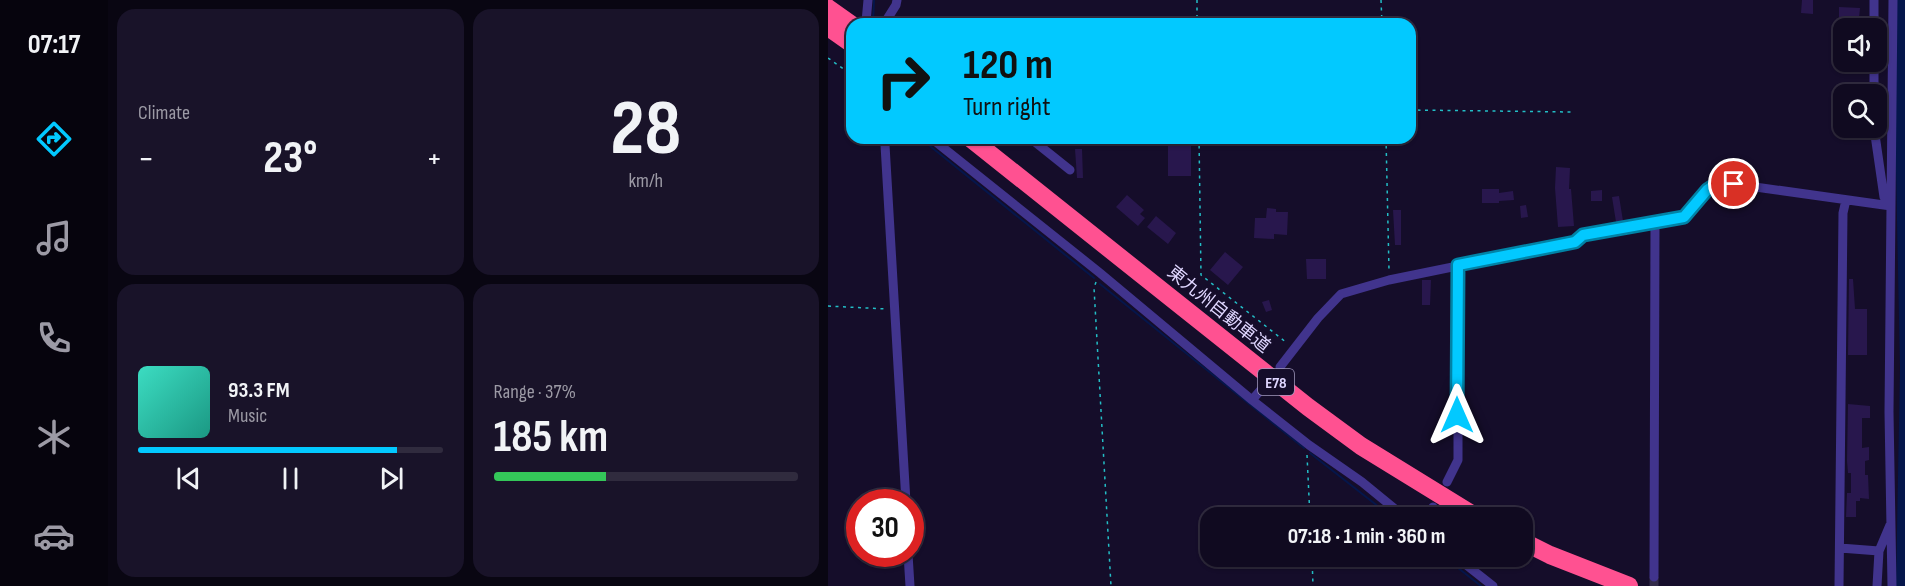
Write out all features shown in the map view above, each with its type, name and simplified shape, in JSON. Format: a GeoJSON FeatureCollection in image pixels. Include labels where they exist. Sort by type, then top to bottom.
{"type":"FeatureCollection","features":[{"type":"Feature","properties":{"kind":"highway"},"geometry":{"type":"LineString","coordinates":[[828,8],[849,18]]}},
{"type":"Feature","properties":{"kind":"highway"},"geometry":{"type":"LineString","coordinates":[[828,27],[846,40]]}},
{"type":"Feature","properties":{"kind":"highway","name":"東九州自動車道"},"geometry":{"type":"LineString","coordinates":[[978,144],[1326,420],[1398,470],[1460,507]]}},
{"type":"Feature","properties":{"kind":"highway","name":"東九州自動車道"},"geometry":{"type":"LineString","coordinates":[[993,144],[1086,229]]}},
{"type":"Feature","properties":{"kind":"highway"},"geometry":{"type":"LineString","coordinates":[[1533,546],[1629,586]]}},
{"type":"Feature","properties":{"kind":"street"},"geometry":{"type":"LineString","coordinates":[[861,18],[868,0]]}},
{"type":"Feature","properties":{"kind":"street"},"geometry":{"type":"LineString","coordinates":[[890,18],[897,0]]}},
{"type":"Feature","properties":{"kind":"street"},"geometry":{"type":"LineString","coordinates":[[1874,0],[1874,18]]}},
{"type":"Feature","properties":{"kind":"street"},"geometry":{"type":"LineString","coordinates":[[1892,586],[1889,412],[1893,0]]}},
{"type":"Feature","properties":{"kind":"street"},"geometry":{"type":"LineString","coordinates":[[1875,138],[1884,197],[1891,206]]}},
{"type":"Feature","properties":{"kind":"street"},"geometry":{"type":"LineString","coordinates":[[885,144],[905,489]]}},
{"type":"Feature","properties":{"kind":"street"},"geometry":{"type":"LineString","coordinates":[[939,144],[1100,273],[1252,400],[1393,507]]}},
{"type":"Feature","properties":{"kind":"street"},"geometry":{"type":"LineString","coordinates":[[1038,144],[1070,170]]}},
{"type":"Feature","properties":{"kind":"street"},"geometry":{"type":"LineString","coordinates":[[1280,368],[1318,318],[1341,294],[1389,280],[1575,242],[1583,235],[1684,217],[1707,190],[1716,184],[1734,184],[1891,206]]}},
{"type":"Feature","properties":{"kind":"street"},"geometry":{"type":"LineString","coordinates":[[1839,586],[1843,213],[1846,200]]}},
{"type":"Feature","properties":{"kind":"street"},"geometry":{"type":"LineString","coordinates":[[1654,576],[1655,223]]}},
{"type":"Feature","properties":{"kind":"street"},"geometry":{"type":"LineString","coordinates":[[1448,482],[1458,460],[1458,265]]}},
{"type":"Feature","properties":{"kind":"street"},"geometry":{"type":"LineString","coordinates":[[1252,400],[1266,384]]}},
{"type":"Feature","properties":{"kind":"street"},"geometry":{"type":"LineString","coordinates":[[1877,586],[1879,551],[1891,521]]}},
{"type":"Feature","properties":{"kind":"street"},"geometry":{"type":"LineString","coordinates":[[1840,548],[1879,551]]}},
{"type":"Feature","properties":{"kind":"street"},"geometry":{"type":"LineString","coordinates":[[909,567],[910,586]]}},
{"type":"Feature","properties":{"kind":"street"},"geometry":{"type":"LineString","coordinates":[[1469,567],[1493,586]]}},
{"type":"Feature","properties":{"kind":"path"},"geometry":{"type":"LineString","coordinates":[[1197,0],[1197,18]]}},
{"type":"Feature","properties":{"kind":"path"},"geometry":{"type":"LineString","coordinates":[[1382,0],[1382,18]]}},
{"type":"Feature","properties":{"kind":"path"},"geometry":{"type":"LineString","coordinates":[[828,58],[846,71]]}},
{"type":"Feature","properties":{"kind":"path"},"geometry":{"type":"LineString","coordinates":[[1416,110],[1572,112]]}},
{"type":"Feature","properties":{"kind":"path"},"geometry":{"type":"LineString","coordinates":[[1199,144],[1201,275],[1294,349]]}},
{"type":"Feature","properties":{"kind":"path"},"geometry":{"type":"LineString","coordinates":[[1386,144],[1389,280]]}},
{"type":"Feature","properties":{"kind":"path"},"geometry":{"type":"LineString","coordinates":[[1100,273],[1094,288],[1111,586]]}},
{"type":"Feature","properties":{"kind":"path"},"geometry":{"type":"LineString","coordinates":[[828,306],[895,309]]}},
{"type":"Feature","properties":{"kind":"path"},"geometry":{"type":"LineString","coordinates":[[1309,507],[1306,451],[1310,445]]}},
{"type":"Feature","properties":{"kind":"path"},"geometry":{"type":"LineString","coordinates":[[1313,567],[1314,586]]}},
{"type":"Feature","properties":{"kind":"shaded area"},"geometry":{"type":"Polygon","coordinates":[[[1894,0],[1905,0],[1905,586],[1896,586],[1900,368],[1894,0]]]}},
{"type":"Feature","properties":{"kind":"building"},"geometry":{"type":"Polygon","coordinates":[[[1802,0],[1813,0],[1813,14],[1801,13],[1802,0]]]}},
{"type":"Feature","properties":{"kind":"building"},"geometry":{"type":"Polygon","coordinates":[[[1839,7],[1860,8],[1859,18],[1839,18],[1839,7]]]}},
{"type":"Feature","properties":{"kind":"building"},"geometry":{"type":"Polygon","coordinates":[[[1168,145],[1191,145],[1191,176],[1168,176],[1168,145]]]}},
{"type":"Feature","properties":{"kind":"building"},"geometry":{"type":"Polygon","coordinates":[[[1075,149],[1082,149],[1083,178],[1077,178],[1075,149]]]}},
{"type":"Feature","properties":{"kind":"building"},"geometry":{"type":"Polygon","coordinates":[[[1556,167],[1570,168],[1569,189],[1571,189],[1574,226],[1558,227],[1556,167]]]}},
{"type":"Feature","properties":{"kind":"building"},"geometry":{"type":"Polygon","coordinates":[[[1482,189],[1499,189],[1499,193],[1513,191],[1514,200],[1482,203],[1482,189]]]}},
{"type":"Feature","properties":{"kind":"building"},"geometry":{"type":"Polygon","coordinates":[[[1602,190],[1602,201],[1591,201],[1591,191],[1602,190]]]}},
{"type":"Feature","properties":{"kind":"building"},"geometry":{"type":"Polygon","coordinates":[[[1127,195],[1144,210],[1140,214],[1145,218],[1138,226],[1116,207],[1127,195]]]}},
{"type":"Feature","properties":{"kind":"building"},"geometry":{"type":"Polygon","coordinates":[[[1619,196],[1623,221],[1616,222],[1612,197],[1619,196]]]}},
{"type":"Feature","properties":{"kind":"building"},"geometry":{"type":"Polygon","coordinates":[[[1526,205],[1528,217],[1521,218],[1520,206],[1526,205]]]}},
{"type":"Feature","properties":{"kind":"building"},"geometry":{"type":"Polygon","coordinates":[[[1267,208],[1276,209],[1276,212],[1288,212],[1287,235],[1274,234],[1274,239],[1254,238],[1255,218],[1266,218],[1267,208]]]}},
{"type":"Feature","properties":{"kind":"building"},"geometry":{"type":"Polygon","coordinates":[[[1393,210],[1401,210],[1401,245],[1395,245],[1393,210]]]}},
{"type":"Feature","properties":{"kind":"building"},"geometry":{"type":"Polygon","coordinates":[[[1156,216],[1176,233],[1168,244],[1147,227],[1156,216]]]}},
{"type":"Feature","properties":{"kind":"building"},"geometry":{"type":"Polygon","coordinates":[[[1225,252],[1243,267],[1228,285],[1210,270],[1225,252]]]}},
{"type":"Feature","properties":{"kind":"building"},"geometry":{"type":"Polygon","coordinates":[[[1306,259],[1326,259],[1326,279],[1307,279],[1306,259]]]}},
{"type":"Feature","properties":{"kind":"building"},"geometry":{"type":"Polygon","coordinates":[[[1849,279],[1853,279],[1855,309],[1867,309],[1867,355],[1848,355],[1849,279]]]}},
{"type":"Feature","properties":{"kind":"building"},"geometry":{"type":"Polygon","coordinates":[[[1422,280],[1431,280],[1430,305],[1422,305],[1422,280]]]}},
{"type":"Feature","properties":{"kind":"building"},"geometry":{"type":"Polygon","coordinates":[[[1269,300],[1272,310],[1266,312],[1262,302],[1269,300]]]}},
{"type":"Feature","properties":{"kind":"building"},"geometry":{"type":"Polygon","coordinates":[[[1848,404],[1870,406],[1870,418],[1862,418],[1862,448],[1869,447],[1869,460],[1865,461],[1865,475],[1868,475],[1869,499],[1860,498],[1860,501],[1856,501],[1856,517],[1846,517],[1847,493],[1851,493],[1851,473],[1848,473],[1847,461],[1848,404]]]}},
{"type":"Feature","properties":{"kind":"waterway"},"geometry":{"type":"LineString","coordinates":[[873,18],[874,0]]}},
{"type":"Feature","properties":{"kind":"waterway"},"geometry":{"type":"LineString","coordinates":[[927,144],[1094,278]]}},
{"type":"Feature","properties":{"kind":"waterway"},"geometry":{"type":"LineString","coordinates":[[1100,284],[1304,448]]}},
{"type":"Feature","properties":{"kind":"waterway"},"geometry":{"type":"LineString","coordinates":[[1310,453],[1379,507]]}},
{"type":"Feature","properties":{"kind":"waterway"},"geometry":{"type":"LineString","coordinates":[[1457,567],[1481,586]]}},
{"type":"Feature","properties":{"kind":"tunnel"},"geometry":{"type":"LineString","coordinates":[[1654,577],[1654,586]]}},
{"type":"Feature","properties":{"kind":"route"},"geometry":{"type":"LineString","coordinates":[[1457,415],[1458,265],[1575,242],[1583,235],[1684,217],[1707,190],[1716,184],[1734,184]]}}]}
